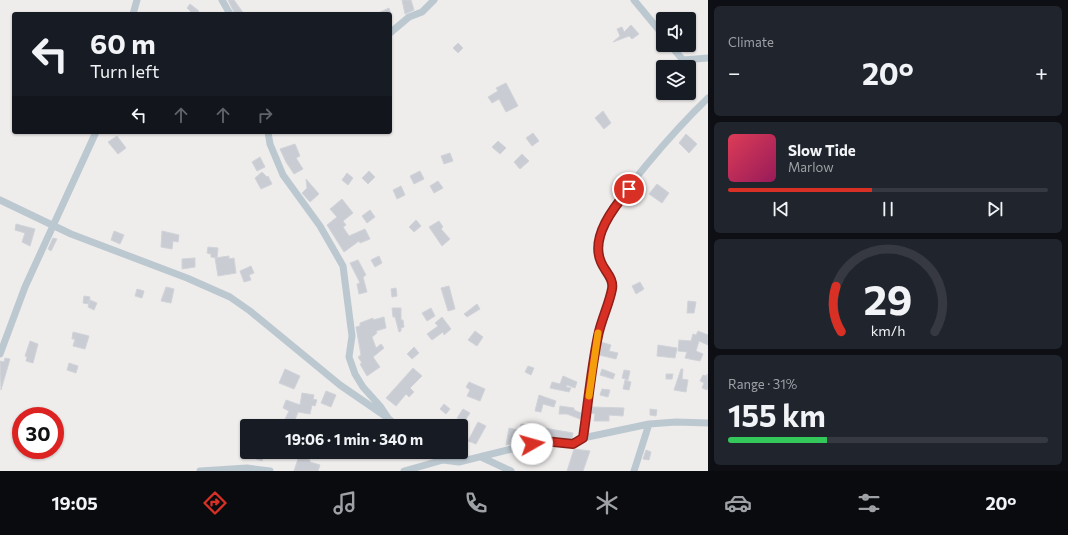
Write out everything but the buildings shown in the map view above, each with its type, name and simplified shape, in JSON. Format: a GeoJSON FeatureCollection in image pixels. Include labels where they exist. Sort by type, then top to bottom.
{"type":"FeatureCollection","features":[{"type":"Feature","properties":{"kind":"street"},"geometry":{"type":"LineString","coordinates":[[134,12],[138,0]]}},
{"type":"Feature","properties":{"kind":"street"},"geometry":{"type":"LineString","coordinates":[[222,0],[229,12]]}},
{"type":"Feature","properties":{"kind":"street"},"geometry":{"type":"LineString","coordinates":[[392,31],[409,17],[422,12],[434,0]]}},
{"type":"Feature","properties":{"kind":"street"},"geometry":{"type":"LineString","coordinates":[[634,0],[656,27]]}},
{"type":"Feature","properties":{"kind":"street"},"geometry":{"type":"LineString","coordinates":[[677,52],[684,60],[708,58]]}},
{"type":"Feature","properties":{"kind":"street"},"geometry":{"type":"LineString","coordinates":[[583,438],[597,341],[612,286],[610,277],[600,258],[600,235],[604,225],[620,199],[661,150],[708,98]]}},
{"type":"Feature","properties":{"kind":"street"},"geometry":{"type":"LineString","coordinates":[[0,354],[25,287],[95,134]]}},
{"type":"Feature","properties":{"kind":"street"},"geometry":{"type":"LineString","coordinates":[[268,134],[270,144],[284,175],[320,226],[343,266],[349,300],[352,336],[349,357],[355,374],[363,388],[380,406],[388,418]]}},
{"type":"Feature","properties":{"kind":"street"},"geometry":{"type":"LineString","coordinates":[[0,200],[54,226],[230,297],[250,311],[340,385],[388,418]]}},
{"type":"Feature","properties":{"kind":"street"},"geometry":{"type":"LineString","coordinates":[[404,471],[443,460],[459,462],[544,441],[573,444],[583,438],[649,424],[676,422],[708,423]]}},
{"type":"Feature","properties":{"kind":"street"},"geometry":{"type":"LineString","coordinates":[[634,471],[649,424]]}},
{"type":"Feature","properties":{"kind":"street"},"geometry":{"type":"LineString","coordinates":[[481,457],[511,471]]}},
{"type":"Feature","properties":{"kind":"street"},"geometry":{"type":"LineString","coordinates":[[200,471],[247,468],[270,471]]}},
{"type":"Feature","properties":{"kind":"slow traffic"},"geometry":{"type":"LineString","coordinates":[[589,396],[598,333]]}},
{"type":"Feature","properties":{"kind":"route"},"geometry":{"type":"LineString","coordinates":[[532,444],[544,441],[573,444],[583,438],[598,334],[612,286],[612,281],[600,258],[600,235],[604,225],[620,199],[629,189]]}}]}
